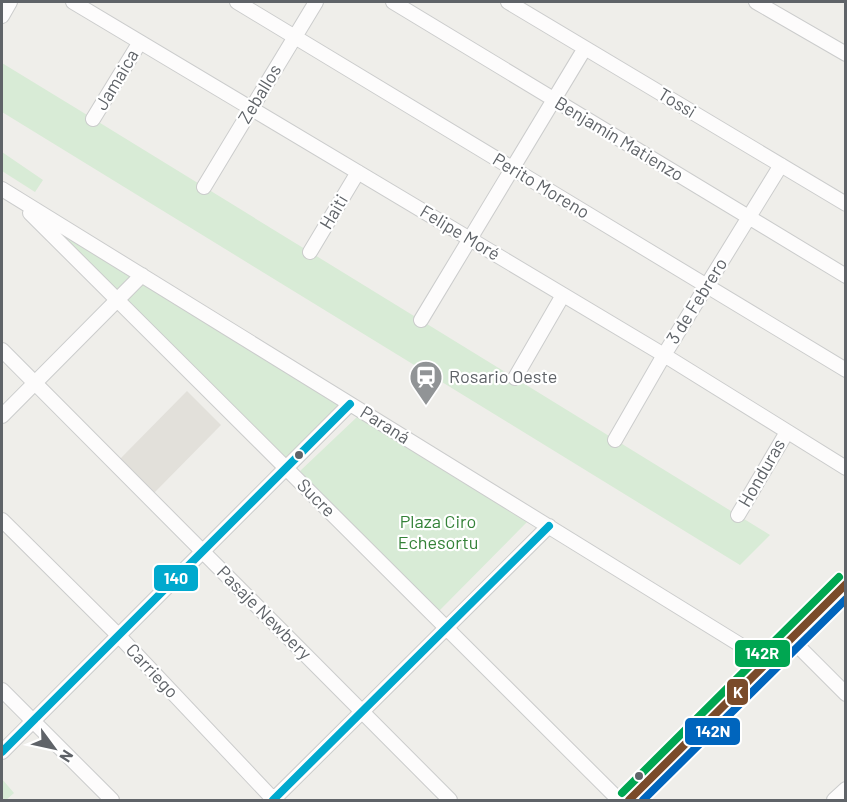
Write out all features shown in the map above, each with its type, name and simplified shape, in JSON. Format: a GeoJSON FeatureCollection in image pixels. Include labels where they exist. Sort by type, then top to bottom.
{"type":"FeatureCollection","features":[{"type":"Feature","properties":{"kind":"main road"},"geometry":{"type":"LineString","coordinates":[[629,801],[846,584]]}},
{"type":"Feature","properties":{"kind":"street"},"geometry":{"type":"LineString","coordinates":[[2,16],[10,2]]}},
{"type":"Feature","properties":{"kind":"street","name":"Felipe Moré"},"geometry":{"type":"LineString","coordinates":[[73,2],[664,355],[846,468]]}},
{"type":"Feature","properties":{"kind":"street","name":"Perito Moreno"},"geometry":{"type":"LineString","coordinates":[[237,2],[846,370]]}},
{"type":"Feature","properties":{"kind":"street","name":"Zeballos"},"geometry":{"type":"LineString","coordinates":[[204,187],[316,2]]}},
{"type":"Feature","properties":{"kind":"street","name":"Benjamín Matienzo"},"geometry":{"type":"LineString","coordinates":[[393,2],[846,276]]}},
{"type":"Feature","properties":{"kind":"street","name":"Tossi"},"geometry":{"type":"LineString","coordinates":[[508,2],[781,165],[843,197]]}},
{"type":"Feature","properties":{"kind":"street"},"geometry":{"type":"LineString","coordinates":[[756,2],[846,54]]}},
{"type":"Feature","properties":{"kind":"street","name":"Jamaica"},"geometry":{"type":"LineString","coordinates":[[93,119],[140,42]]}},
{"type":"Feature","properties":{"kind":"street"},"geometry":{"type":"LineString","coordinates":[[421,320],[585,48]]}},
{"type":"Feature","properties":{"kind":"street","name":"3 de Febrero"},"geometry":{"type":"LineString","coordinates":[[615,440],[664,355],[781,165]]}},
{"type":"Feature","properties":{"kind":"street","name":"Haiti"},"geometry":{"type":"LineString","coordinates":[[310,252],[358,172]]}},
{"type":"Feature","properties":{"kind":"street","name":"Paraná"},"geometry":{"type":"LineString","coordinates":[[8,193],[768,662]]}},
{"type":"Feature","properties":{"kind":"street","name":"Sucre"},"geometry":{"type":"LineString","coordinates":[[8,193],[619,801]]}},
{"type":"Feature","properties":{"kind":"street"},"geometry":{"type":"LineString","coordinates":[[2,416],[142,275]]}},
{"type":"Feature","properties":{"kind":"street"},"geometry":{"type":"LineString","coordinates":[[515,378],[563,295]]}},
{"type":"Feature","properties":{"kind":"street","name":"Pasaje Newbery"},"geometry":{"type":"LineString","coordinates":[[2,350],[450,801]]}},
{"type":"Feature","properties":{"kind":"street"},"geometry":{"type":"LineString","coordinates":[[2,752],[350,404]]}},
{"type":"Feature","properties":{"kind":"street","name":"Honduras"},"geometry":{"type":"LineString","coordinates":[[738,515],[787,432]]}},
{"type":"Feature","properties":{"kind":"street","name":"Carriego"},"geometry":{"type":"LineString","coordinates":[[2,520],[119,636],[273,800]]}},
{"type":"Feature","properties":{"kind":"street"},"geometry":{"type":"LineString","coordinates":[[273,800],[549,526]]}},
{"type":"Feature","properties":{"kind":"street"},"geometry":{"type":"LineString","coordinates":[[791,639],[846,694]]}},
{"type":"Feature","properties":{"kind":"street"},"geometry":{"type":"LineString","coordinates":[[2,690],[112,801]]}},
{"type":"Feature","properties":{"kind":"street"},"geometry":{"type":"LineString","coordinates":[[834,801],[846,789]]}},
{"type":"Feature","properties":{"kind":"shaded area"},"geometry":{"type":"Polygon","coordinates":[[[187,391],[221,425],[154,493],[120,459],[187,391]]]}},
{"type":"Feature","properties":{"kind":"green space"},"geometry":{"type":"Polygon","coordinates":[[[2,63],[770,535],[740,565],[2,112],[2,63]]]}},
{"type":"Feature","properties":{"kind":"green space"},"geometry":{"type":"Polygon","coordinates":[[[2,152],[43,180],[35,192],[2,171],[2,152]]]}},
{"type":"Feature","properties":{"kind":"green space"},"geometry":{"type":"Polygon","coordinates":[[[41,218],[133,275],[117,292],[41,218]]]}},
{"type":"Feature","properties":{"kind":"green space"},"geometry":{"type":"Polygon","coordinates":[[[144,280],[340,403],[285,460],[123,302],[144,280]]]}},
{"type":"Feature","properties":{"kind":"green space","name":"Plaza Ciro Echesortu"},"geometry":{"type":"Polygon","coordinates":[[[357,417],[527,522],[437,613],[300,471],[357,417]]]}},
{"type":"Feature","properties":{"kind":"green space"},"geometry":{"type":"Polygon","coordinates":[[[2,779],[14,793],[6,800],[2,800],[2,779]]]}},
{"type":"Feature","properties":{"kind":"transit line","name":"140"},"geometry":{"type":"LineString","coordinates":[[2,752],[350,404]]}},
{"type":"Feature","properties":{"kind":"transit line","name":"140"},"geometry":{"type":"LineString","coordinates":[[273,800],[549,526]]}},
{"type":"Feature","properties":{"kind":"transit line","name":"142R"},"geometry":{"type":"LineString","coordinates":[[622,793],[839,577]]}},
{"type":"Feature","properties":{"kind":"transit line","name":"K"},"geometry":{"type":"LineString","coordinates":[[629,800],[846,584]]}},
{"type":"Feature","properties":{"kind":"transit line","name":"142N"},"geometry":{"type":"LineString","coordinates":[[643,800],[846,599]]}},
{"type":"Feature","properties":{"kind":"place","name":"Rosario Oeste"},"geometry":{"type":"Point","coordinates":[426,406]}}]}
